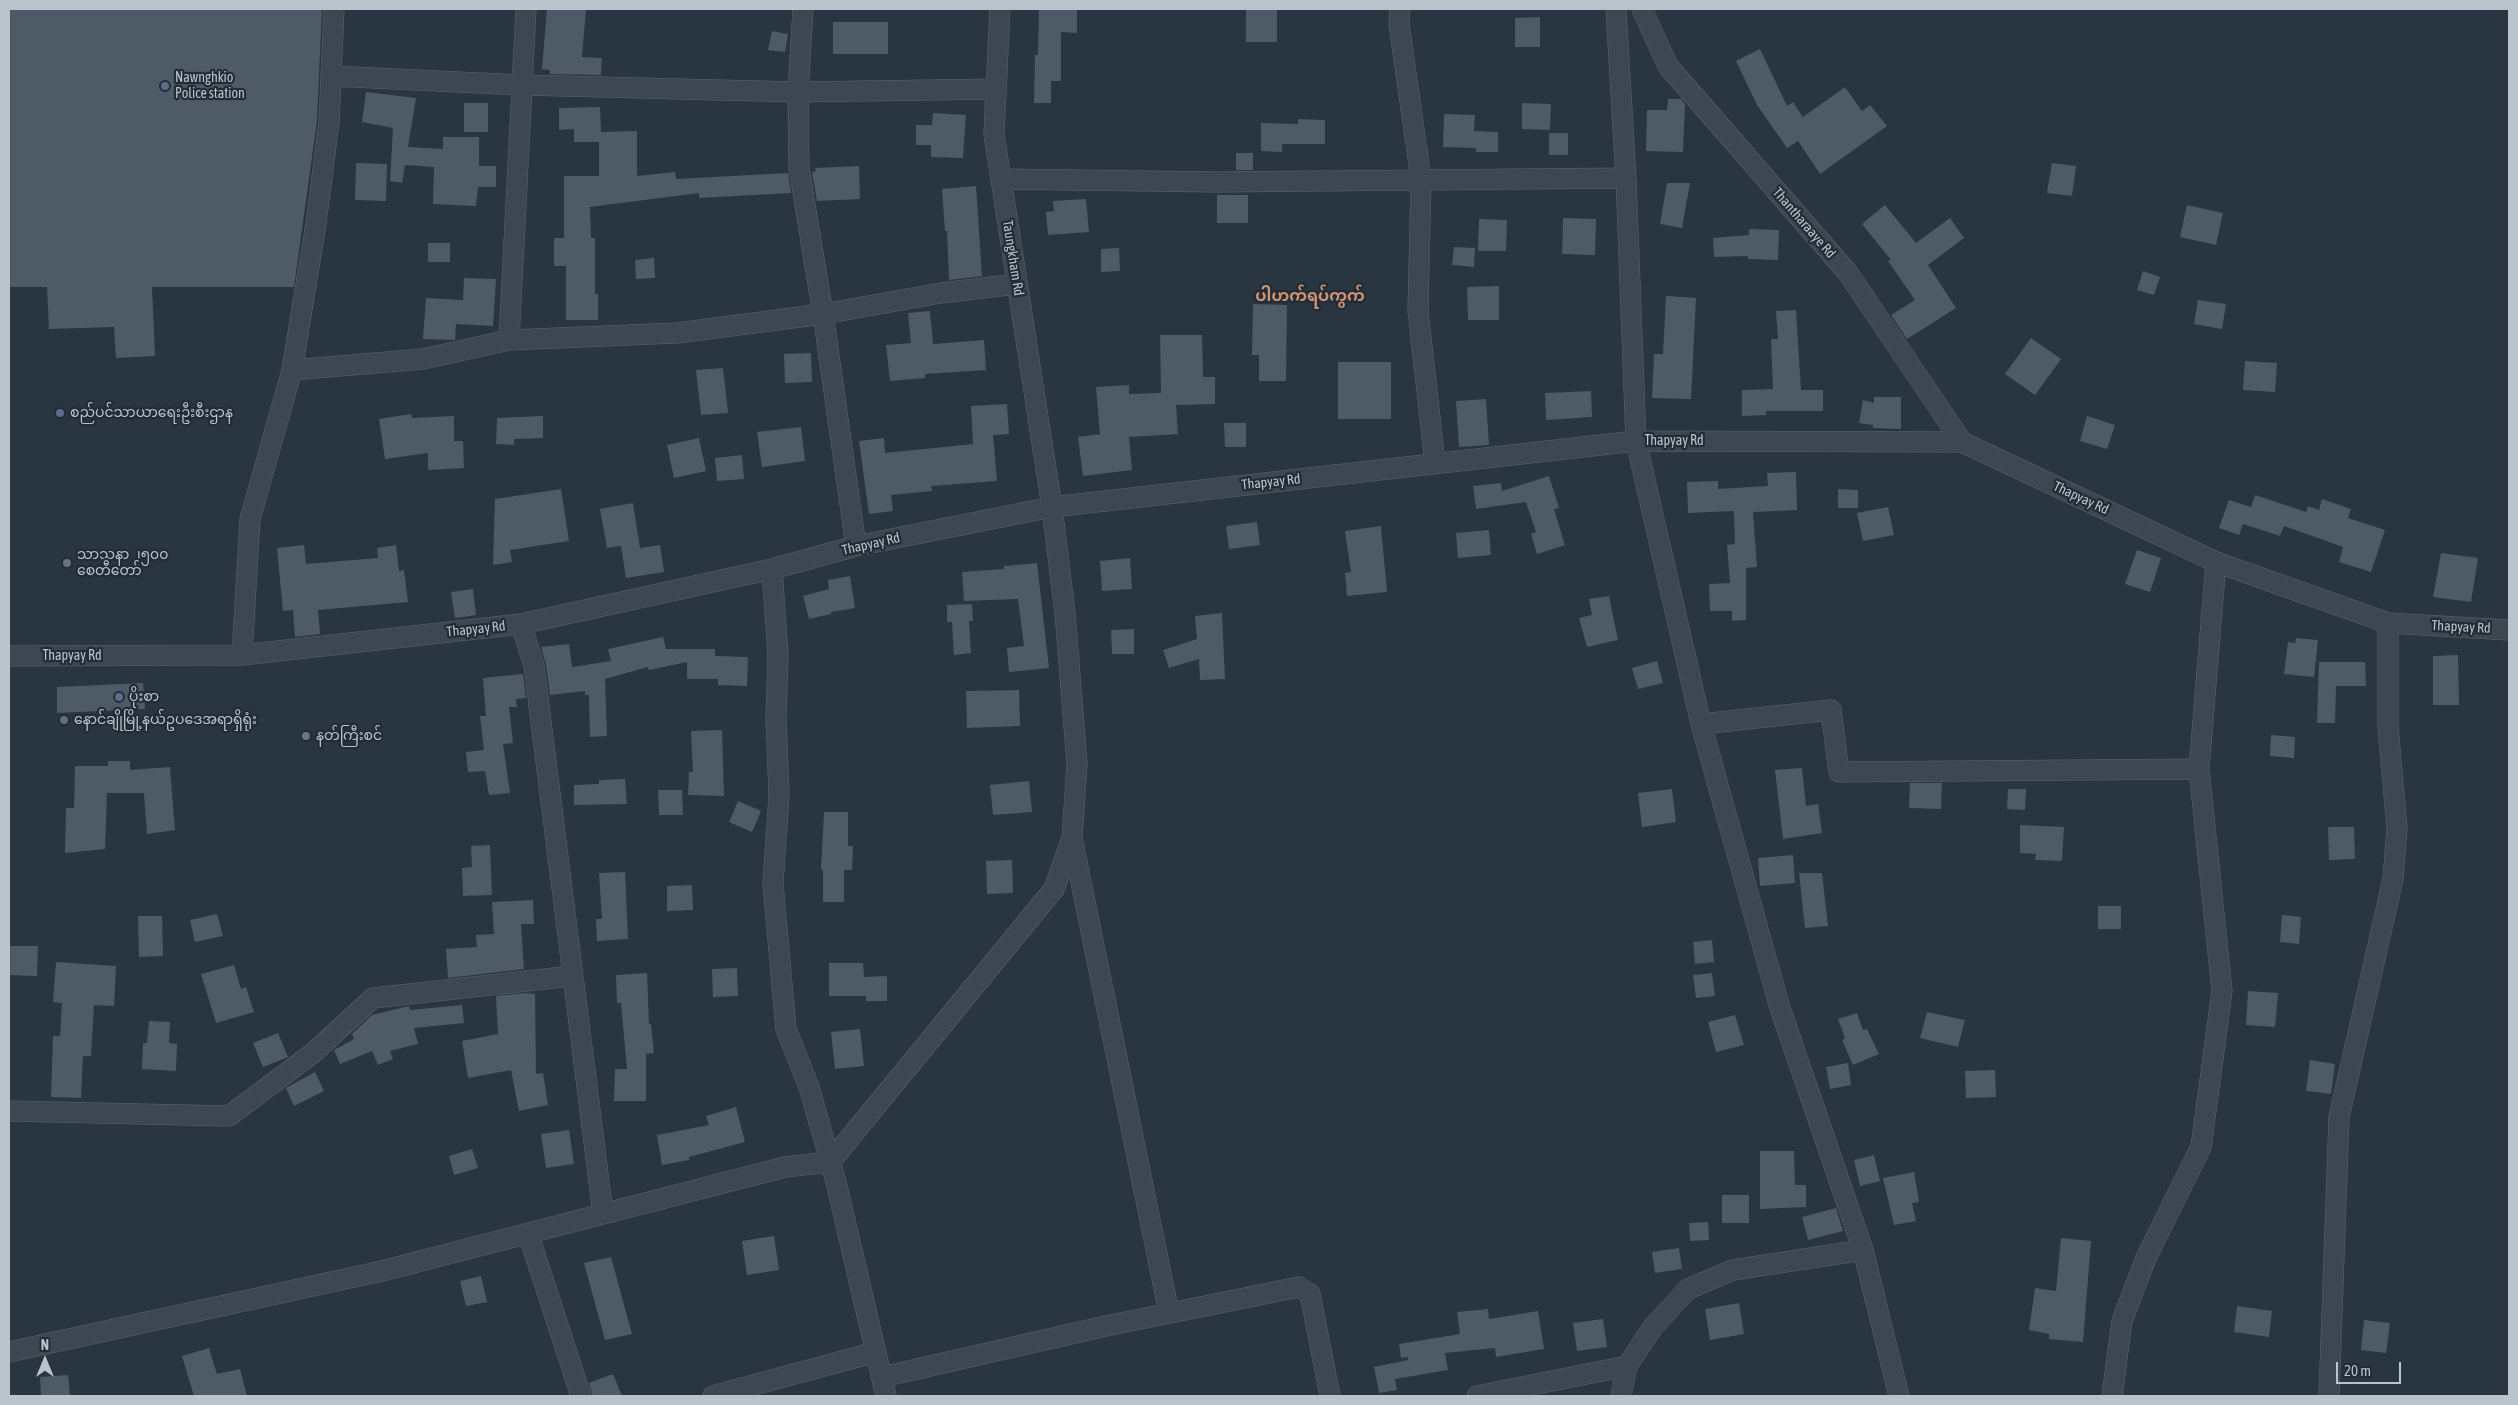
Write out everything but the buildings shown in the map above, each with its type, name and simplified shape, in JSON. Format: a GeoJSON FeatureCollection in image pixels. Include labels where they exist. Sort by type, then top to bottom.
{"type":"FeatureCollection","features":[{"type":"Feature","properties":{"kind":"street"},"geometry":{"type":"LineString","coordinates":[[242,655],[250,519],[292,370],[316,224],[329,122],[334,9]]}},
{"type":"Feature","properties":{"kind":"street"},"geometry":{"type":"LineString","coordinates":[[509,340],[526,9]]}},
{"type":"Feature","properties":{"kind":"street"},"geometry":{"type":"LineString","coordinates":[[803,9],[798,92],[799,168],[823,314],[856,546]]}},
{"type":"Feature","properties":{"kind":"street","name":"Taungkham Rd"},"geometry":{"type":"LineString","coordinates":[[1000,9],[994,134],[1052,507],[1066,613],[1077,764],[1072,838]]}},
{"type":"Feature","properties":{"kind":"street"},"geometry":{"type":"LineString","coordinates":[[1400,9],[1399,24],[1421,179],[1418,310],[1435,463]]}},
{"type":"Feature","properties":{"kind":"street"},"geometry":{"type":"LineString","coordinates":[[1616,9],[1626,178],[1636,441],[1700,724],[1780,1008],[1863,1250],[1899,1396]]}},
{"type":"Feature","properties":{"kind":"street","name":"Thantharaaye Rd"},"geometry":{"type":"LineString","coordinates":[[1642,9],[1668,66],[1848,273],[1962,442]]}},
{"type":"Feature","properties":{"kind":"street"},"geometry":{"type":"LineString","coordinates":[[330,76],[522,85],[798,92],[996,89]]}},
{"type":"Feature","properties":{"kind":"street"},"geometry":{"type":"LineString","coordinates":[[1000,179],[1217,182],[1626,178]]}},
{"type":"Feature","properties":{"kind":"street"},"geometry":{"type":"LineString","coordinates":[[292,370],[423,359],[509,340],[678,333],[823,314],[941,293],[1017,284]]}},
{"type":"Feature","properties":{"kind":"street","name":"Thapyay Rd"},"geometry":{"type":"LineString","coordinates":[[9,656],[242,655],[521,624],[772,569],[856,546],[1052,507],[1636,441],[1962,442],[2216,562],[2388,623],[2509,630]]}},
{"type":"Feature","properties":{"kind":"street"},"geometry":{"type":"LineString","coordinates":[[2112,1396],[2122,1320],[2146,1258],[2201,1147],[2222,991],[2199,769],[2216,562]]}},
{"type":"Feature","properties":{"kind":"street"},"geometry":{"type":"LineString","coordinates":[[772,569],[778,654],[776,718],[779,796],[773,884],[786,1029],[809,1087],[830,1162],[884,1387],[1169,1313],[1299,1287],[1310,1294],[1330,1396]]}},
{"type":"Feature","properties":{"kind":"street"},"geometry":{"type":"LineString","coordinates":[[2329,1396],[2339,1117],[2393,879],[2396,837],[2388,726],[2388,623]]}},
{"type":"Feature","properties":{"kind":"street"},"geometry":{"type":"LineString","coordinates":[[521,624],[534,666],[603,1214]]}},
{"type":"Feature","properties":{"kind":"street"},"geometry":{"type":"LineString","coordinates":[[1700,724],[1831,710],[1839,772],[2199,769]]}},
{"type":"Feature","properties":{"kind":"street"},"geometry":{"type":"LineString","coordinates":[[9,1352],[382,1271],[785,1167],[830,1162],[1054,889],[1072,838]]}},
{"type":"Feature","properties":{"kind":"street"},"geometry":{"type":"LineString","coordinates":[[1072,838],[1169,1313]]}},
{"type":"Feature","properties":{"kind":"street"},"geometry":{"type":"LineString","coordinates":[[9,1111],[229,1116],[313,1053],[373,998],[572,976]]}},
{"type":"Feature","properties":{"kind":"street"},"geometry":{"type":"LineString","coordinates":[[528,1233],[581,1396]]}},
{"type":"Feature","properties":{"kind":"street"},"geometry":{"type":"LineString","coordinates":[[1621,1396],[1627,1366],[1654,1327],[1688,1289],[1733,1270],[1863,1250]]}},
{"type":"Feature","properties":{"kind":"street"},"geometry":{"type":"LineString","coordinates":[[713,1396],[876,1352]]}},
{"type":"Feature","properties":{"kind":"street"},"geometry":{"type":"LineString","coordinates":[[1477,1396],[1627,1366]]}},
{"type":"Feature","properties":{"kind":"place","name":"Nawnghkio Police station"},"geometry":{"type":"Point","coordinates":[165,86]}},
{"type":"Feature","properties":{"kind":"place","name":"စည်ပင်သာယာရေးဦးစီးဌာန"},"geometry":{"type":"Point","coordinates":[60,413]}},
{"type":"Feature","properties":{"kind":"place","name":"သာသနာ ၂၅၀၀ စေတီတော်"},"geometry":{"type":"Point","coordinates":[67,563]}},
{"type":"Feature","properties":{"kind":"place","name":"ပိုးစာ"},"geometry":{"type":"Point","coordinates":[119,697]}},
{"type":"Feature","properties":{"kind":"place","name":"နောင်ချိုမြို့နယ်ဥပဒေအရာရှိရုံး"},"geometry":{"type":"Point","coordinates":[64,720]}},
{"type":"Feature","properties":{"kind":"place","name":"နတ်ကြီးစင်"},"geometry":{"type":"Point","coordinates":[306,736]}},
{"type":"Feature","properties":{"kind":"district","name":"ပါဟက်ရပ်ကွက်"},"geometry":{"type":"Point","coordinates":[1310,296]}}]}
